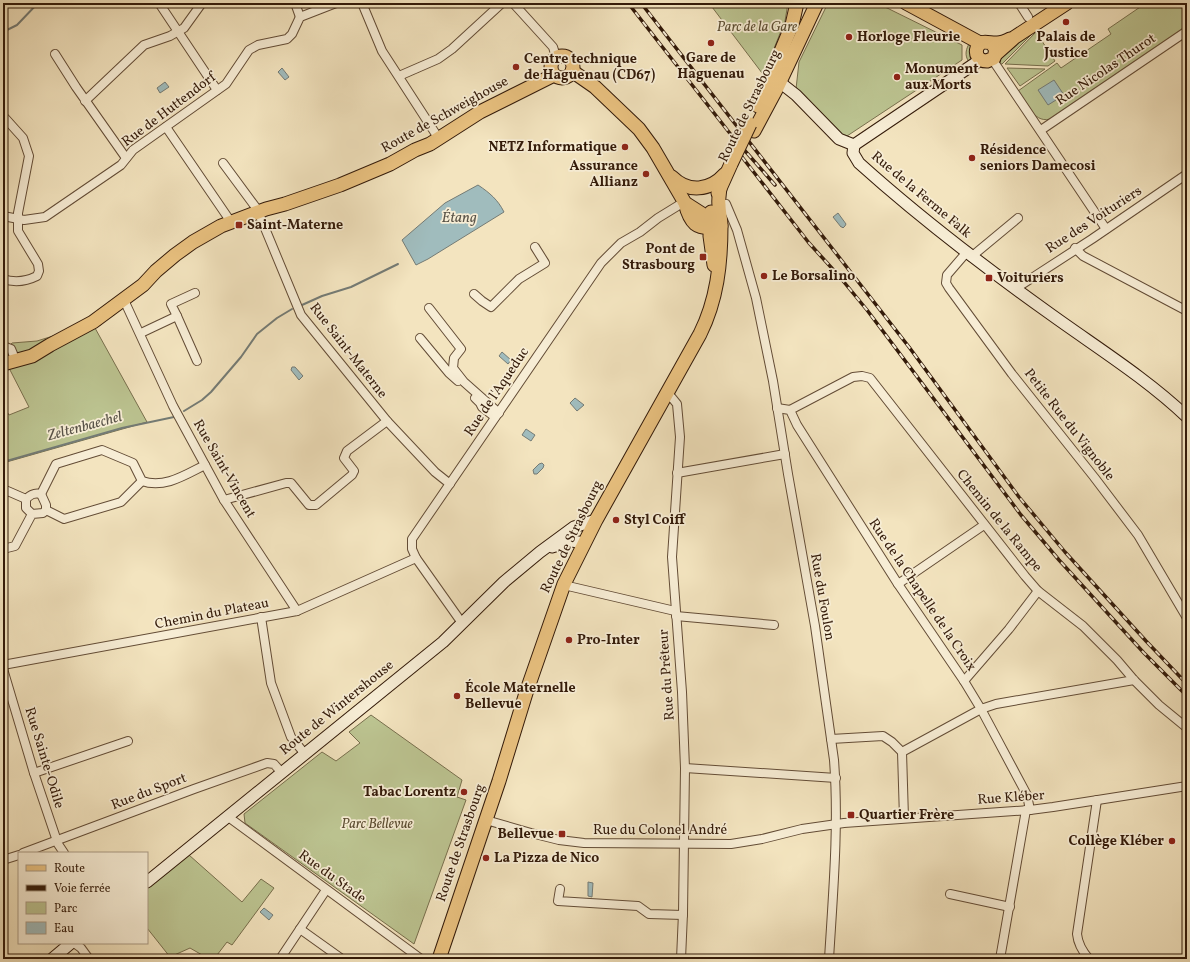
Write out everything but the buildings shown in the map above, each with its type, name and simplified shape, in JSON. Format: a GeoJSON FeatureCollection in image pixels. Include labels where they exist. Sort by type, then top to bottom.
{"type":"FeatureCollection","features":[{"type":"Feature","properties":{"kind":"main road","name":"Route de Strasbourg"},"geometry":{"type":"LineString","coordinates":[[752,127],[780,81],[817,3]]}},
{"type":"Feature","properties":{"kind":"main road"},"geometry":{"type":"LineString","coordinates":[[908,3],[988,52],[1015,37],[1067,3]]}},
{"type":"Feature","properties":{"kind":"main road","name":"Route de Strasbourg"},"geometry":{"type":"LineString","coordinates":[[439,959],[486,820],[526,693],[564,584],[596,520],[668,393],[705,323],[714,297],[717,279],[712,259],[714,224],[713,207],[720,186],[732,168],[752,127],[797,11]]}},
{"type":"Feature","properties":{"kind":"main road"},"geometry":{"type":"LineString","coordinates":[[562,56],[568,58],[572,63],[572,71],[564,78],[557,77],[551,69],[552,62],[556,57],[562,56]]}},
{"type":"Feature","properties":{"kind":"main road"},"geometry":{"type":"LineString","coordinates":[[572,71],[595,87],[639,129],[653,148],[685,202],[714,224]]}},
{"type":"Feature","properties":{"kind":"main road","name":"Route de Schweighouse"},"geometry":{"type":"LineString","coordinates":[[3,364],[38,353],[54,342],[94,322],[143,285],[156,270],[175,255],[193,242],[231,222],[342,184],[390,164],[439,139],[480,112],[554,75]]}},
{"type":"Feature","properties":{"kind":"main road"},"geometry":{"type":"LineString","coordinates":[[663,166],[676,181],[688,187],[697,188],[705,188],[717,182],[732,168]]}},
{"type":"Feature","properties":{"kind":"main road","name":"Route de Strasbourg"},"geometry":{"type":"LineString","coordinates":[[714,224],[726,204],[732,168]]}},
{"type":"Feature","properties":{"kind":"street"},"geometry":{"type":"LineString","coordinates":[[159,3],[217,90]]}},
{"type":"Feature","properties":{"kind":"street"},"geometry":{"type":"LineString","coordinates":[[85,100],[144,45],[178,32],[184,28],[202,3]]}},
{"type":"Feature","properties":{"kind":"street"},"geometry":{"type":"LineString","coordinates":[[295,3],[300,17],[336,3]]}},
{"type":"Feature","properties":{"kind":"street"},"geometry":{"type":"LineString","coordinates":[[362,3],[382,51],[439,139]]}},
{"type":"Feature","properties":{"kind":"street"},"geometry":{"type":"LineString","coordinates":[[399,76],[438,59],[452,49],[502,3]]}},
{"type":"Feature","properties":{"kind":"street"},"geometry":{"type":"LineString","coordinates":[[513,3],[552,47],[556,57]]}},
{"type":"Feature","properties":{"kind":"street"},"geometry":{"type":"LineString","coordinates":[[1019,3],[1028,16]]}},
{"type":"Feature","properties":{"kind":"street"},"geometry":{"type":"LineString","coordinates":[[780,81],[778,75],[788,48],[797,11]]}},
{"type":"Feature","properties":{"kind":"street","name":"Rue de Huttendorf"},"geometry":{"type":"LineString","coordinates":[[3,216],[24,220],[45,217],[121,165],[133,150],[226,84],[249,50],[258,45],[287,38],[292,34],[300,17]]}},
{"type":"Feature","properties":{"kind":"street","name":"Rue Nicolas Thurot"},"geometry":{"type":"LineString","coordinates":[[1041,130],[1187,31]]}},
{"type":"Feature","properties":{"kind":"street"},"geometry":{"type":"LineString","coordinates":[[854,145],[988,52],[1041,130],[1060,163],[1106,229]]}},
{"type":"Feature","properties":{"kind":"street"},"geometry":{"type":"LineString","coordinates":[[55,54],[126,158]]}},
{"type":"Feature","properties":{"kind":"street","name":"Rue de la Ferme Falk"},"geometry":{"type":"LineString","coordinates":[[780,81],[839,139],[854,145],[853,152],[859,163],[885,186],[969,255],[1137,376],[1187,417]]}},
{"type":"Feature","properties":{"kind":"street"},"geometry":{"type":"LineString","coordinates":[[3,119],[5,118],[23,138],[29,156],[17,219],[18,231],[38,264],[39,271],[37,276],[28,280],[13,282],[3,279]]}},
{"type":"Feature","properties":{"kind":"street"},"geometry":{"type":"LineString","coordinates":[[166,127],[231,222]]}},
{"type":"Feature","properties":{"kind":"street"},"geometry":{"type":"LineString","coordinates":[[224,163],[258,212]]}},
{"type":"Feature","properties":{"kind":"street","name":"Rue des Voituriers"},"geometry":{"type":"LineString","coordinates":[[1015,289],[1187,174]]}},
{"type":"Feature","properties":{"kind":"street","name":"Rue de l'Aqueduc"},"geometry":{"type":"LineString","coordinates":[[462,623],[416,558],[412,549],[412,539],[601,263],[615,248],[685,202]]}},
{"type":"Feature","properties":{"kind":"street","name":"Rue du Foulon"},"geometry":{"type":"LineString","coordinates":[[726,204],[734,220],[756,298],[773,380],[815,626],[831,739],[836,778],[829,959]]}},
{"type":"Feature","properties":{"kind":"street","name":"Rue Saint-Materne"},"geometry":{"type":"LineString","coordinates":[[258,212],[301,315],[387,421],[435,472],[450,484]]}},
{"type":"Feature","properties":{"kind":"street","name":"Rue de la Ferme Falk"},"geometry":{"type":"LineString","coordinates":[[969,255],[1018,218]]}},
{"type":"Feature","properties":{"kind":"street","name":"Rue du Foulon"},"geometry":{"type":"LineString","coordinates":[[714,224],[731,229],[740,243]]}},
{"type":"Feature","properties":{"kind":"street"},"geometry":{"type":"LineString","coordinates":[[474,294],[491,308],[519,279],[545,263],[535,247]]}},
{"type":"Feature","properties":{"kind":"street"},"geometry":{"type":"LineString","coordinates":[[1075,248],[1083,256],[1187,311]]}},
{"type":"Feature","properties":{"kind":"street","name":"Petite Rue du Vignoble"},"geometry":{"type":"LineString","coordinates":[[969,255],[947,274],[946,283],[949,288],[1012,374],[1135,530],[1187,618]]}},
{"type":"Feature","properties":{"kind":"street"},"geometry":{"type":"LineString","coordinates":[[195,293],[171,304],[197,361]]}},
{"type":"Feature","properties":{"kind":"street","name":"Rue Saint-Vincent"},"geometry":{"type":"LineString","coordinates":[[124,300],[141,333],[173,406],[224,500],[297,611]]}},
{"type":"Feature","properties":{"kind":"street"},"geometry":{"type":"LineString","coordinates":[[429,308],[461,349],[454,358],[453,368],[464,382],[497,415]]}},
{"type":"Feature","properties":{"kind":"street"},"geometry":{"type":"LineString","coordinates":[[141,333],[176,316]]}},
{"type":"Feature","properties":{"kind":"street"},"geometry":{"type":"LineString","coordinates":[[420,338],[449,373],[480,403],[482,407],[497,415]]}},
{"type":"Feature","properties":{"kind":"street"},"geometry":{"type":"LineString","coordinates":[[3,346],[11,349],[16,361]]}},
{"type":"Feature","properties":{"kind":"street","name":"Chemin de la Rampe"},"geometry":{"type":"LineString","coordinates":[[790,410],[853,377],[862,376],[870,378],[984,525],[1038,591],[1083,626],[1159,705],[1187,728]]}},
{"type":"Feature","properties":{"kind":"street","name":"Rue du Prêteur"},"geometry":{"type":"LineString","coordinates":[[668,393],[677,404],[680,438],[672,557],[675,614],[682,692],[685,768],[681,959]]}},
{"type":"Feature","properties":{"kind":"street"},"geometry":{"type":"LineString","coordinates":[[777,408],[790,410]]}},
{"type":"Feature","properties":{"kind":"street","name":"Rue de la Chapelle de la Croix"},"geometry":{"type":"LineString","coordinates":[[790,410],[802,432],[898,584],[964,681],[981,709],[1027,795],[1028,810]]}},
{"type":"Feature","properties":{"kind":"street"},"geometry":{"type":"LineString","coordinates":[[224,500],[286,483],[292,484],[309,504],[316,505],[352,476],[354,471],[344,458],[347,451],[387,421]]}},
{"type":"Feature","properties":{"kind":"street"},"geometry":{"type":"LineString","coordinates":[[41,494],[56,464],[102,450],[133,463],[142,481],[148,483],[168,483],[205,465]]}},
{"type":"Feature","properties":{"kind":"street"},"geometry":{"type":"LineString","coordinates":[[677,473],[785,454]]}},
{"type":"Feature","properties":{"kind":"street"},"geometry":{"type":"LineString","coordinates":[[46,510],[64,519],[122,502],[142,481]]}},
{"type":"Feature","properties":{"kind":"street"},"geometry":{"type":"LineString","coordinates":[[3,489],[26,499]]}},
{"type":"Feature","properties":{"kind":"street"},"geometry":{"type":"LineString","coordinates":[[32,514],[26,508],[26,499],[30,495],[37,493],[41,494]]}},
{"type":"Feature","properties":{"kind":"street"},"geometry":{"type":"LineString","coordinates":[[41,494],[46,505],[46,510]]}},
{"type":"Feature","properties":{"kind":"street"},"geometry":{"type":"LineString","coordinates":[[32,514],[46,510]]}},
{"type":"Feature","properties":{"kind":"street"},"geometry":{"type":"LineString","coordinates":[[3,549],[15,546],[32,514]]}},
{"type":"Feature","properties":{"kind":"street"},"geometry":{"type":"LineString","coordinates":[[540,552],[574,527],[596,520]]}},
{"type":"Feature","properties":{"kind":"street"},"geometry":{"type":"LineString","coordinates":[[898,584],[984,525]]}},
{"type":"Feature","properties":{"kind":"street"},"geometry":{"type":"LineString","coordinates":[[540,552],[556,545],[572,541],[584,543]]}},
{"type":"Feature","properties":{"kind":"street","name":"Route de Wintershouse"},"geometry":{"type":"LineString","coordinates":[[148,881],[443,642],[504,582],[540,552]]}},
{"type":"Feature","properties":{"kind":"street","name":"Chemin du Plateau"},"geometry":{"type":"LineString","coordinates":[[3,665],[297,611],[416,558]]}},
{"type":"Feature","properties":{"kind":"street"},"geometry":{"type":"LineString","coordinates":[[564,584],[675,614],[774,625]]}},
{"type":"Feature","properties":{"kind":"street"},"geometry":{"type":"LineString","coordinates":[[964,681],[1009,629],[1038,591]]}},
{"type":"Feature","properties":{"kind":"street"},"geometry":{"type":"LineString","coordinates":[[261,617],[271,683],[291,736],[305,754]]}},
{"type":"Feature","properties":{"kind":"street","name":"Rue Sainte-Odile"},"geometry":{"type":"LineString","coordinates":[[3,669],[56,841],[63,852]]}},
{"type":"Feature","properties":{"kind":"street"},"geometry":{"type":"LineString","coordinates":[[902,752],[981,709],[996,704],[1134,680]]}},
{"type":"Feature","properties":{"kind":"street"},"geometry":{"type":"LineString","coordinates":[[831,739],[882,736],[892,742],[902,752],[904,818]]}},
{"type":"Feature","properties":{"kind":"street"},"geometry":{"type":"LineString","coordinates":[[34,773],[128,741]]}},
{"type":"Feature","properties":{"kind":"street","name":"Rue du Sport"},"geometry":{"type":"LineString","coordinates":[[26,852],[270,762],[274,764],[282,773]]}},
{"type":"Feature","properties":{"kind":"street"},"geometry":{"type":"LineString","coordinates":[[685,768],[836,778]]}},
{"type":"Feature","properties":{"kind":"street","name":"Rue Kléber"},"geometry":{"type":"LineString","coordinates":[[835,824],[1028,810],[1187,786]]}},
{"type":"Feature","properties":{"kind":"street"},"geometry":{"type":"LineString","coordinates":[[1089,959],[1080,947],[1077,934],[1096,800]]}},
{"type":"Feature","properties":{"kind":"street"},"geometry":{"type":"LineString","coordinates":[[1000,959],[1028,810]]}},
{"type":"Feature","properties":{"kind":"street","name":"Rue du Stade"},"geometry":{"type":"LineString","coordinates":[[227,816],[421,959]]}},
{"type":"Feature","properties":{"kind":"street","name":"Rue du Colonel André"},"geometry":{"type":"LineString","coordinates":[[486,820],[559,840],[584,843],[684,844],[743,842],[802,829],[835,824]]}},
{"type":"Feature","properties":{"kind":"street"},"geometry":{"type":"LineString","coordinates":[[3,860],[18,854]]}},
{"type":"Feature","properties":{"kind":"street"},"geometry":{"type":"LineString","coordinates":[[560,889],[558,901],[638,906],[649,914],[683,916]]}},
{"type":"Feature","properties":{"kind":"street"},"geometry":{"type":"LineString","coordinates":[[280,959],[326,890]]}},
{"type":"Feature","properties":{"kind":"street"},"geometry":{"type":"LineString","coordinates":[[950,894],[1010,907]]}},
{"type":"Feature","properties":{"kind":"street"},"geometry":{"type":"LineString","coordinates":[[300,929],[342,959]]}},
{"type":"Feature","properties":{"kind":"street"},"geometry":{"type":"LineString","coordinates":[[52,959],[70,944]]}},
{"type":"Feature","properties":{"kind":"street"},"geometry":{"type":"LineString","coordinates":[[75,944],[81,948],[89,959]]}},
{"type":"Feature","properties":{"kind":"green space","name":"Parc de la Gare"},"geometry":{"type":"Polygon","coordinates":[[[709,3],[788,3],[785,21],[765,71],[762,73],[709,3]]]}},
{"type":"Feature","properties":{"kind":"green space"},"geometry":{"type":"Polygon","coordinates":[[[828,3],[877,3],[962,45],[962,60],[844,138],[796,89],[799,62],[828,3]]]}},
{"type":"Feature","properties":{"kind":"green space"},"geometry":{"type":"Polygon","coordinates":[[[1146,3],[1187,3],[1187,27],[1053,118],[1047,120],[1041,119],[1032,112],[1018,91],[1057,63],[1061,68],[1111,34],[1108,29],[1146,3]]]}},
{"type":"Feature","properties":{"kind":"green space"},"geometry":{"type":"Polygon","coordinates":[[[1035,31],[1002,64],[1000,64],[1001,52],[1035,31]]]}},
{"type":"Feature","properties":{"kind":"green space"},"geometry":{"type":"Polygon","coordinates":[[[1036,32],[1055,61],[1048,66],[1005,64],[1036,32]]]}},
{"type":"Feature","properties":{"kind":"green space"},"geometry":{"type":"Polygon","coordinates":[[[970,42],[974,59],[969,62],[966,57],[966,52],[970,42]]]}},
{"type":"Feature","properties":{"kind":"green space"},"geometry":{"type":"Polygon","coordinates":[[[1007,68],[1045,69],[1020,86],[1007,68]]]}},
{"type":"Feature","properties":{"kind":"green space"},"geometry":{"type":"Polygon","coordinates":[[[101,322],[102,324],[95,328],[147,422],[3,463],[3,405],[9,415],[29,407],[9,368],[101,322]]]}},
{"type":"Feature","properties":{"kind":"green space"},"geometry":{"type":"Polygon","coordinates":[[[53,336],[54,338],[38,348],[18,354],[11,344],[37,341],[53,336]]]}},
{"type":"Feature","properties":{"kind":"green space","name":"Parc Bellevue"},"geometry":{"type":"Polygon","coordinates":[[[371,715],[462,780],[457,797],[466,800],[414,944],[245,823],[244,814],[322,752],[336,761],[360,743],[349,732],[371,715]]]}},
{"type":"Feature","properties":{"kind":"green space"},"geometry":{"type":"Polygon","coordinates":[[[189,855],[242,902],[261,879],[274,888],[232,945],[227,942],[214,959],[209,959],[190,948],[170,957],[148,929],[148,888],[189,855]]]}},
{"type":"Feature","properties":{"kind":"water"},"geometry":{"type":"Polygon","coordinates":[[[282,68],[289,77],[285,80],[278,72],[282,68]]]}},
{"type":"Feature","properties":{"kind":"water"},"geometry":{"type":"Polygon","coordinates":[[[1054,80],[1064,95],[1048,105],[1038,90],[1054,80]]]}},
{"type":"Feature","properties":{"kind":"water"},"geometry":{"type":"Polygon","coordinates":[[[165,82],[169,87],[160,93],[157,88],[165,82]]]}},
{"type":"Feature","properties":{"kind":"water","name":"Étang"},"geometry":{"type":"Polygon","coordinates":[[[478,185],[493,197],[504,212],[416,265],[402,240],[445,203],[478,185]]]}},
{"type":"Feature","properties":{"kind":"water"},"geometry":{"type":"Polygon","coordinates":[[[838,213],[846,224],[843,228],[833,217],[838,213]]]}},
{"type":"Feature","properties":{"kind":"water"},"geometry":{"type":"Polygon","coordinates":[[[502,352],[511,360],[508,364],[499,356],[502,352]]]}},
{"type":"Feature","properties":{"kind":"water"},"geometry":{"type":"Polygon","coordinates":[[[292,367],[295,367],[303,376],[299,380],[291,370],[292,367]]]}},
{"type":"Feature","properties":{"kind":"water"},"geometry":{"type":"Polygon","coordinates":[[[575,398],[584,405],[577,411],[570,403],[575,398]]]}},
{"type":"Feature","properties":{"kind":"water"},"geometry":{"type":"Polygon","coordinates":[[[526,429],[535,435],[531,441],[522,435],[526,429]]]}},
{"type":"Feature","properties":{"kind":"water"},"geometry":{"type":"Polygon","coordinates":[[[542,463],[544,465],[543,468],[537,474],[534,474],[533,470],[542,463]]]}},
{"type":"Feature","properties":{"kind":"water"},"geometry":{"type":"Polygon","coordinates":[[[588,882],[593,883],[592,897],[588,896],[588,882]]]}},
{"type":"Feature","properties":{"kind":"water"},"geometry":{"type":"Polygon","coordinates":[[[264,908],[273,915],[269,920],[260,912],[264,908]]]}},
{"type":"Feature","properties":{"kind":"waterway"},"geometry":{"type":"LineString","coordinates":[[3,32],[17,25],[38,3]]}},
{"type":"Feature","properties":{"kind":"waterway","name":"Zeltenbaechel"},"geometry":{"type":"LineString","coordinates":[[302,305],[322,296],[351,287],[398,264]]}},
{"type":"Feature","properties":{"kind":"waterway","name":"Zeltenbaechel"},"geometry":{"type":"LineString","coordinates":[[184,411],[202,400],[211,392],[241,357],[257,334],[277,318],[292,309]]}},
{"type":"Feature","properties":{"kind":"waterway","name":"Zeltenbaechel"},"geometry":{"type":"LineString","coordinates":[[3,462],[122,428],[174,417]]}},
{"type":"Feature","properties":{"kind":"railway"},"geometry":{"type":"LineString","coordinates":[[628,3],[732,136],[775,185]]}},
{"type":"Feature","properties":{"kind":"railway"},"geometry":{"type":"LineString","coordinates":[[641,3],[909,347],[1019,497],[1065,552],[1187,684]]}},
{"type":"Feature","properties":{"kind":"railway"},"geometry":{"type":"LineString","coordinates":[[742,157],[809,243],[867,310],[1021,515],[1059,560],[1144,653],[1187,696]]}},
{"type":"Feature","properties":{"kind":"place","name":"Palais de Justice"},"geometry":{"type":"Point","coordinates":[1066,22]}},
{"type":"Feature","properties":{"kind":"place","name":"Horloge Fleurie"},"geometry":{"type":"Point","coordinates":[849,37]}},
{"type":"Feature","properties":{"kind":"place","name":"Gare de Haguenau"},"geometry":{"type":"Point","coordinates":[711,43]}},
{"type":"Feature","properties":{"kind":"place","name":"Centre technique de Haguenau (CD67)"},"geometry":{"type":"Point","coordinates":[516,67]}},
{"type":"Feature","properties":{"kind":"place","name":"Monument aux Morts"},"geometry":{"type":"Point","coordinates":[897,77]}},
{"type":"Feature","properties":{"kind":"place","name":"NETZ Informatique"},"geometry":{"type":"Point","coordinates":[625,147]}},
{"type":"Feature","properties":{"kind":"place","name":"Résidence seniors Damecosi"},"geometry":{"type":"Point","coordinates":[972,158]}},
{"type":"Feature","properties":{"kind":"place","name":"Assurance Allianz"},"geometry":{"type":"Point","coordinates":[646,174]}},
{"type":"Feature","properties":{"kind":"place","name":"Saint-Materne"},"geometry":{"type":"Point","coordinates":[239,225]}},
{"type":"Feature","properties":{"kind":"place","name":"Pont de Strasbourg"},"geometry":{"type":"Point","coordinates":[703,257]}},
{"type":"Feature","properties":{"kind":"place","name":"Le Borsalino"},"geometry":{"type":"Point","coordinates":[764,276]}},
{"type":"Feature","properties":{"kind":"place","name":"Voituriers"},"geometry":{"type":"Point","coordinates":[989,278]}},
{"type":"Feature","properties":{"kind":"place","name":"Styl Coiff"},"geometry":{"type":"Point","coordinates":[616,520]}},
{"type":"Feature","properties":{"kind":"place","name":"Pro-Inter"},"geometry":{"type":"Point","coordinates":[569,640]}},
{"type":"Feature","properties":{"kind":"place","name":"École Maternelle Bellevue"},"geometry":{"type":"Point","coordinates":[457,696]}},
{"type":"Feature","properties":{"kind":"place","name":"Tabac Lorentz"},"geometry":{"type":"Point","coordinates":[464,792]}},
{"type":"Feature","properties":{"kind":"place","name":"Quartier Frère"},"geometry":{"type":"Point","coordinates":[851,815]}},
{"type":"Feature","properties":{"kind":"place","name":"Bellevue"},"geometry":{"type":"Point","coordinates":[562,834]}},
{"type":"Feature","properties":{"kind":"place","name":"Collège Kléber"},"geometry":{"type":"Point","coordinates":[1172,841]}},
{"type":"Feature","properties":{"kind":"place","name":"La Pizza de Nico"},"geometry":{"type":"Point","coordinates":[486,858]}}]}
